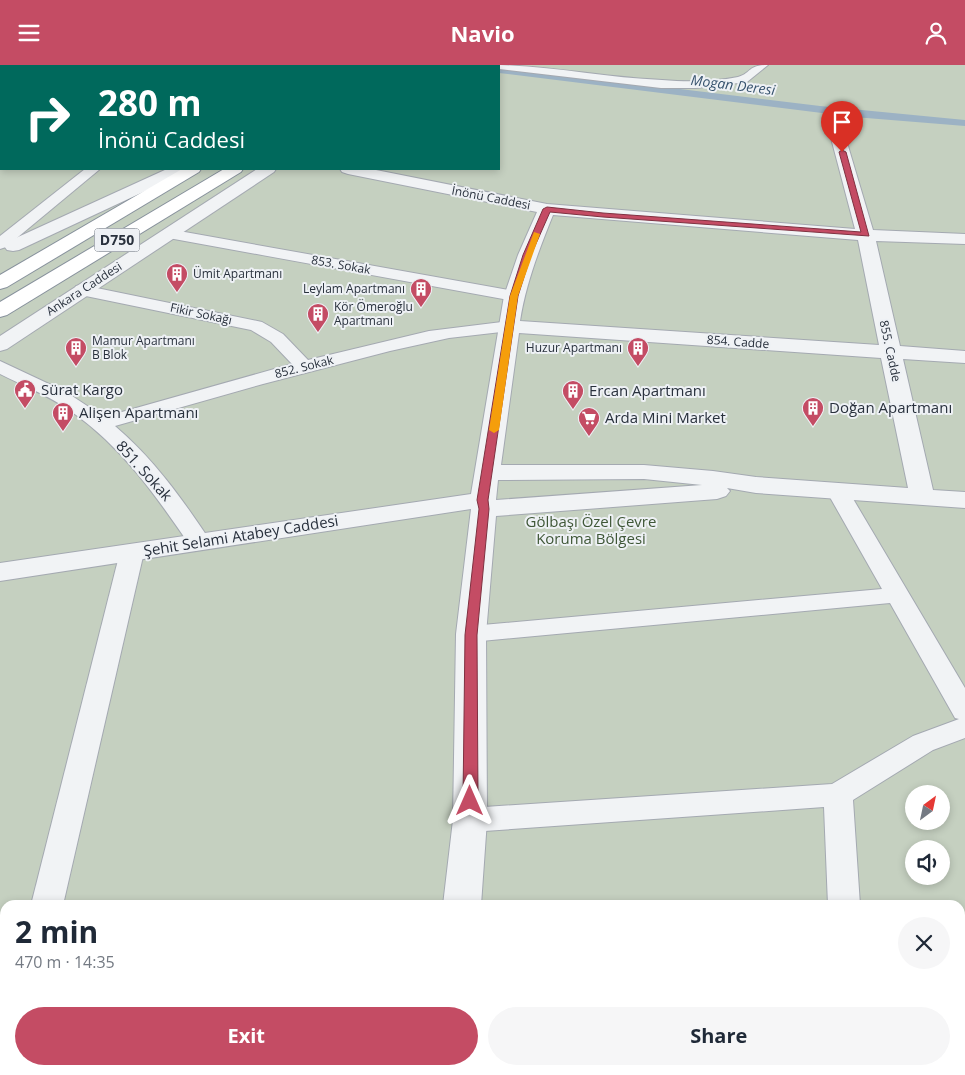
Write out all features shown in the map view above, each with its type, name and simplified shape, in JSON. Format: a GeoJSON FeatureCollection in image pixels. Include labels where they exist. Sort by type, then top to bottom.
{"type":"FeatureCollection","features":[{"type":"Feature","properties":{"kind":"highway","name":"D750"},"geometry":{"type":"LineString","coordinates":[[0,283],[191,170]]}},
{"type":"Feature","properties":{"kind":"highway","name":"D750"},"geometry":{"type":"LineString","coordinates":[[0,311],[233,170]]}},
{"type":"Feature","properties":{"kind":"street"},"geometry":{"type":"LineString","coordinates":[[500,65],[684,84],[743,80],[762,65]]}},
{"type":"Feature","properties":{"kind":"street"},"geometry":{"type":"LineString","coordinates":[[550,65],[684,84]]}},
{"type":"Feature","properties":{"kind":"street","name":"855. Cadde"},"geometry":{"type":"LineString","coordinates":[[833,119],[866,235],[922,497]]}},
{"type":"Feature","properties":{"kind":"street"},"geometry":{"type":"LineString","coordinates":[[4,247],[92,170]]}},
{"type":"Feature","properties":{"kind":"street"},"geometry":{"type":"LineString","coordinates":[[4,247],[154,170]]}},
{"type":"Feature","properties":{"kind":"street"},"geometry":{"type":"LineString","coordinates":[[4,247],[178,170]]}},
{"type":"Feature","properties":{"kind":"street","name":"Ankara Caddesi"},"geometry":{"type":"LineString","coordinates":[[0,345],[266,170]]}},
{"type":"Feature","properties":{"kind":"street","name":"İnönü Caddesi"},"geometry":{"type":"LineString","coordinates":[[353,170],[547,209],[866,235],[965,239]]}},
{"type":"Feature","properties":{"kind":"street"},"geometry":{"type":"LineString","coordinates":[[462,900],[470,820],[471,635],[483,505],[514,296],[527,255],[547,209]]}},
{"type":"Feature","properties":{"kind":"street","name":"853. Sokak"},"geometry":{"type":"LineString","coordinates":[[168,234],[514,296]]}},
{"type":"Feature","properties":{"kind":"street","name":"Fikir Sokağı"},"geometry":{"type":"LineString","coordinates":[[82,290],[256,326],[275,335],[284,342],[304,367]]}},
{"type":"Feature","properties":{"kind":"street","name":"854. Cadde"},"geometry":{"type":"LineString","coordinates":[[510,327],[965,357]]}},
{"type":"Feature","properties":{"kind":"street","name":"852. Sokak"},"geometry":{"type":"LineString","coordinates":[[101,425],[231,386],[448,332],[510,327]]}},
{"type":"Feature","properties":{"kind":"street","name":"851. Sokak"},"geometry":{"type":"LineString","coordinates":[[0,367],[77,406],[101,425],[153,477],[178,508],[199,542]]}},
{"type":"Feature","properties":{"kind":"street","name":"Şehit Selami Atabey Caddesi"},"geometry":{"type":"LineString","coordinates":[[487,473],[644,472],[756,485],[965,501]]}},
{"type":"Feature","properties":{"kind":"street","name":"Şehit Selami Atabey Caddesi"},"geometry":{"type":"LineString","coordinates":[[0,572],[199,542],[483,505],[685,494],[756,485]]}},
{"type":"Feature","properties":{"kind":"street"},"geometry":{"type":"LineString","coordinates":[[838,492],[965,711]]}},
{"type":"Feature","properties":{"kind":"street"},"geometry":{"type":"LineString","coordinates":[[48,900],[132,552]]}},
{"type":"Feature","properties":{"kind":"street"},"geometry":{"type":"LineString","coordinates":[[471,635],[898,595]]}},
{"type":"Feature","properties":{"kind":"street"},"geometry":{"type":"LineString","coordinates":[[470,820],[838,795],[922,743],[965,727]]}},
{"type":"Feature","properties":{"kind":"street"},"geometry":{"type":"LineString","coordinates":[[838,795],[844,900]]}},
{"type":"Feature","properties":{"kind":"green space","name":"Gölbaşı Özel Çevre Koruma Bölgesi"},"geometry":{"type":"Polygon","coordinates":[[[500,65],[965,65],[965,900],[0,900],[0,170],[500,170],[500,65]]]}},
{"type":"Feature","properties":{"kind":"water"},"geometry":{"type":"Polygon","coordinates":[[[500,67],[820,106],[965,120],[965,126],[854,117],[500,73],[500,67]]]}},
{"type":"Feature","properties":{"kind":"slow traffic"},"geometry":{"type":"LineString","coordinates":[[494,430],[514,296],[536,234]]}},
{"type":"Feature","properties":{"kind":"place","name":"Ümit Apartmanı"},"geometry":{"type":"Point","coordinates":[177,293]}},
{"type":"Feature","properties":{"kind":"place","name":"Leylam Apartmanı"},"geometry":{"type":"Point","coordinates":[421,308]}},
{"type":"Feature","properties":{"kind":"place","name":"Kör Ömeroğlu Apartmanı"},"geometry":{"type":"Point","coordinates":[318,333]}},
{"type":"Feature","properties":{"kind":"place","name":"Mamur Apartmanı B Blok"},"geometry":{"type":"Point","coordinates":[76,367]}},
{"type":"Feature","properties":{"kind":"place","name":"Huzur Apartmanı"},"geometry":{"type":"Point","coordinates":[638,367]}},
{"type":"Feature","properties":{"kind":"place","name":"Sürat Kargo"},"geometry":{"type":"Point","coordinates":[25,409]}},
{"type":"Feature","properties":{"kind":"place","name":"Ercan Apartmanı"},"geometry":{"type":"Point","coordinates":[573,410]}},
{"type":"Feature","properties":{"kind":"place","name":"Doğan Apartmanı"},"geometry":{"type":"Point","coordinates":[813,427]}},
{"type":"Feature","properties":{"kind":"place","name":"Alişen Apartmanı"},"geometry":{"type":"Point","coordinates":[63,432]}},
{"type":"Feature","properties":{"kind":"place","name":"Arda Mini Market"},"geometry":{"type":"Point","coordinates":[589,437]}},
{"type":"Feature","properties":{"kind":"route"},"geometry":{"type":"LineString","coordinates":[[470,801],[471,635],[484,509],[483,500],[503,379],[514,296],[527,255],[547,209],[866,235],[842,152]]}},
{"type":"Feature","properties":{"kind":"water label","name":"Mogan Deresi"},"geometry":{"type":"Point","coordinates":[733,85]}}]}
